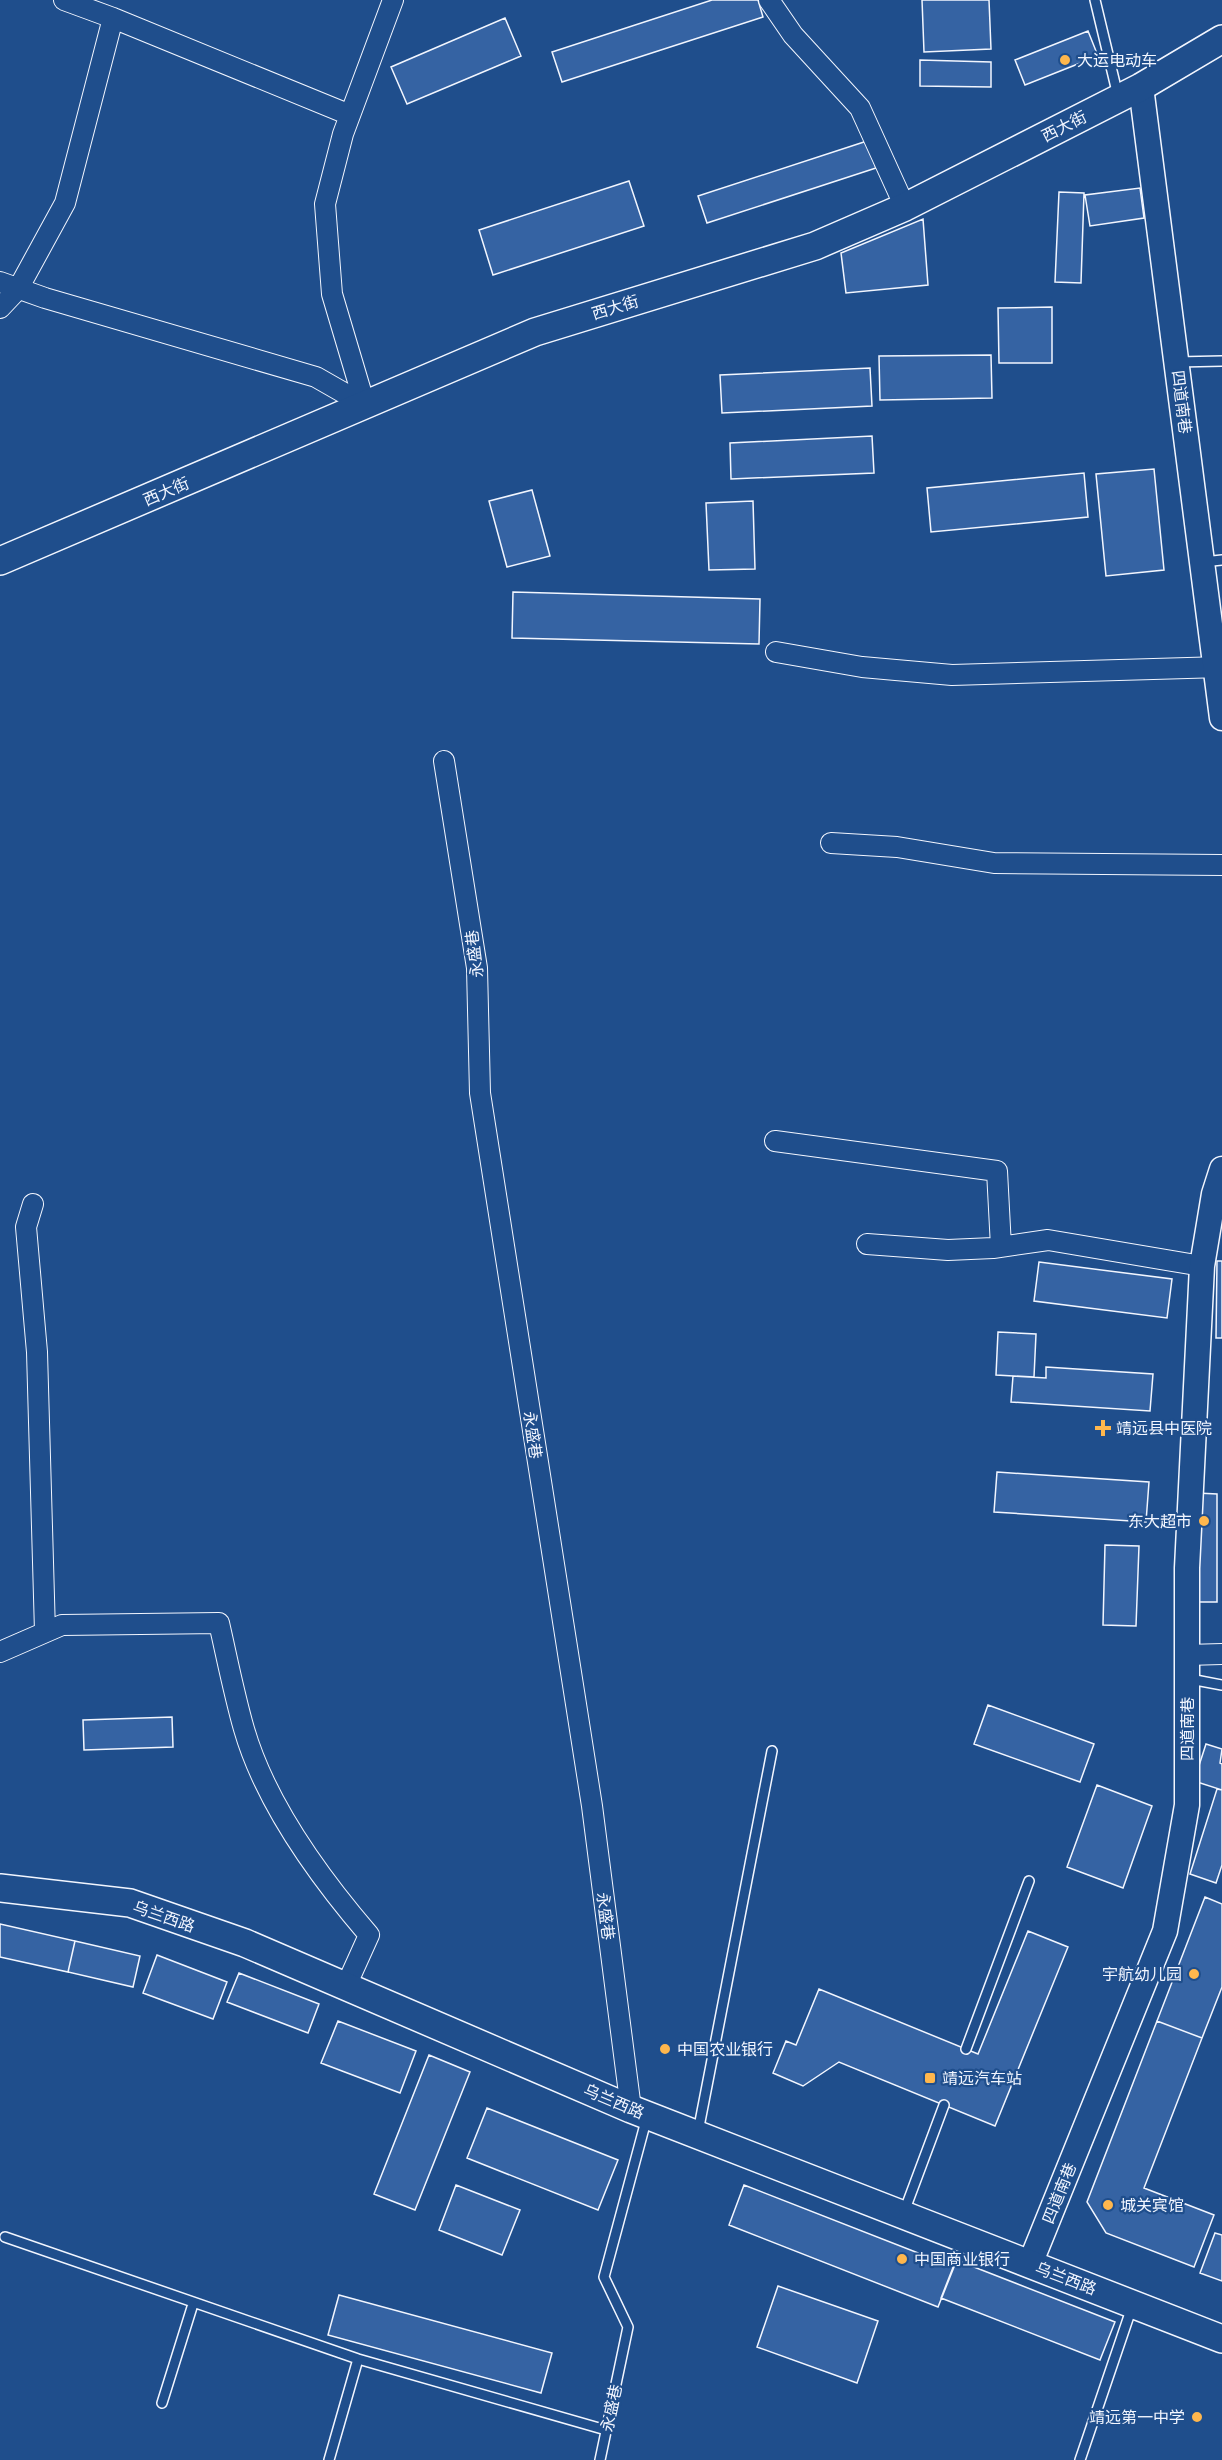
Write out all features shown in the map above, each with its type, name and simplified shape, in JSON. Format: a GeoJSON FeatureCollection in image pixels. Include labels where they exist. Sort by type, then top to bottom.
{"type":"FeatureCollection","features":[{"type":"Feature","properties":{"kind":"main road","name":"西大街"},"geometry":{"type":"LineString","coordinates":[[0,561],[535,332],[815,246],[905,207],[1130,92],[1222,39]]}},
{"type":"Feature","properties":{"kind":"main road","name":"乌兰西路"},"geometry":{"type":"LineString","coordinates":[[0,1888],[130,1903],[244,1943],[639,2112],[1222,2339]]}},
{"type":"Feature","properties":{"kind":"street"},"geometry":{"type":"LineString","coordinates":[[64,0],[350,115]]}},
{"type":"Feature","properties":{"kind":"street"},"geometry":{"type":"LineString","coordinates":[[365,405],[332,294],[325,204],[343,134],[393,0]]}},
{"type":"Feature","properties":{"kind":"street"},"geometry":{"type":"LineString","coordinates":[[769,0],[793,35],[860,108],[905,207]]}},
{"type":"Feature","properties":{"kind":"street"},"geometry":{"type":"LineString","coordinates":[[0,308],[9,286],[65,203],[113,18]]}},
{"type":"Feature","properties":{"kind":"street","name":"四道南巷"},"geometry":{"type":"LineString","coordinates":[[1130,92],[1213,561],[1222,718]]}},
{"type":"Feature","properties":{"kind":"street"},"geometry":{"type":"LineString","coordinates":[[9,286],[316,377],[365,405]]}},
{"type":"Feature","properties":{"kind":"street"},"geometry":{"type":"LineString","coordinates":[[776,652],[862,667],[952,675],[1219,667]]}},
{"type":"Feature","properties":{"kind":"street","name":"永盛巷"},"geometry":{"type":"LineString","coordinates":[[444,761],[477,968],[480,1092],[639,2112]]}},
{"type":"Feature","properties":{"kind":"street"},"geometry":{"type":"LineString","coordinates":[[831,843],[897,847],[994,863],[1222,865]]}},
{"type":"Feature","properties":{"kind":"street"},"geometry":{"type":"LineString","coordinates":[[775,1141],[997,1171],[1000,1247]]}},
{"type":"Feature","properties":{"kind":"street","name":"四道南巷"},"geometry":{"type":"LineString","coordinates":[[1030,2264],[1165,1931],[1187,1805],[1187,1568],[1202,1266],[1214,1194],[1222,1169]]}},
{"type":"Feature","properties":{"kind":"street"},"geometry":{"type":"LineString","coordinates":[[33,1204],[26,1227],[37,1352],[45,1632]]}},
{"type":"Feature","properties":{"kind":"street"},"geometry":{"type":"LineString","coordinates":[[867,1244],[948,1250],[1000,1247],[1048,1240],[1202,1266]]}},
{"type":"Feature","properties":{"kind":"street"},"geometry":{"type":"LineString","coordinates":[[0,1652],[62,1625],[219,1623],[244,1731],[260,1769],[304,1851],[327,1884],[369,1935],[346,1986]]}},
{"type":"Feature","properties":{"kind":"street"},"geometry":{"type":"LineString","coordinates":[[1187,1655],[1222,1654]]}},
{"type":"Feature","properties":{"kind":"lane"},"geometry":{"type":"LineString","coordinates":[[1095,0],[1130,92]]}},
{"type":"Feature","properties":{"kind":"lane"},"geometry":{"type":"LineString","coordinates":[[1177,362],[1222,361]]}},
{"type":"Feature","properties":{"kind":"lane"},"geometry":{"type":"LineString","coordinates":[[1187,1679],[1222,1685]]}},
{"type":"Feature","properties":{"kind":"lane"},"geometry":{"type":"LineString","coordinates":[[697,2134],[771,1751]]}},
{"type":"Feature","properties":{"kind":"lane"},"geometry":{"type":"LineString","coordinates":[[966,2049],[1029,1881]]}},
{"type":"Feature","properties":{"kind":"lane"},"geometry":{"type":"LineString","coordinates":[[903,2215],[944,2105]]}},
{"type":"Feature","properties":{"kind":"lane","name":"永盛巷"},"geometry":{"type":"LineString","coordinates":[[600,2460],[628,2327],[604,2277],[639,2112]]}},
{"type":"Feature","properties":{"kind":"lane"},"geometry":{"type":"LineString","coordinates":[[5,2238],[358,2359],[606,2430]]}},
{"type":"Feature","properties":{"kind":"lane"},"geometry":{"type":"LineString","coordinates":[[162,2403],[193,2304]]}},
{"type":"Feature","properties":{"kind":"lane"},"geometry":{"type":"LineString","coordinates":[[1080,2460],[1133,2304]]}},
{"type":"Feature","properties":{"kind":"lane"},"geometry":{"type":"LineString","coordinates":[[329,2460],[358,2359]]}},
{"type":"Feature","properties":{"kind":"building"},"geometry":{"type":"Polygon","coordinates":[[[712,0],[758,0],[763,17],[562,82],[552,52],[712,0]]]}},
{"type":"Feature","properties":{"kind":"building"},"geometry":{"type":"Polygon","coordinates":[[[922,0],[989,0],[991,49],[924,52],[922,0]]]}},
{"type":"Feature","properties":{"kind":"building"},"geometry":{"type":"Polygon","coordinates":[[[505,18],[521,56],[407,104],[391,67],[505,18]]]}},
{"type":"Feature","properties":{"kind":"building"},"geometry":{"type":"Polygon","coordinates":[[[1088,31],[1098,56],[1025,85],[1015,60],[1088,31]]]}},
{"type":"Feature","properties":{"kind":"building"},"geometry":{"type":"Polygon","coordinates":[[[920,60],[991,62],[991,87],[920,86],[920,60]]]}},
{"type":"Feature","properties":{"kind":"building"},"geometry":{"type":"Polygon","coordinates":[[[867,141],[876,168],[707,223],[698,196],[867,141]]]}},
{"type":"Feature","properties":{"kind":"building"},"geometry":{"type":"Polygon","coordinates":[[[629,181],[644,226],[493,275],[479,230],[629,181]]]}},
{"type":"Feature","properties":{"kind":"building"},"geometry":{"type":"Polygon","coordinates":[[[1140,188],[1144,218],[1090,226],[1085,195],[1140,188]]]}},
{"type":"Feature","properties":{"kind":"building"},"geometry":{"type":"Polygon","coordinates":[[[1059,192],[1084,193],[1081,283],[1055,282],[1059,192]]]}},
{"type":"Feature","properties":{"kind":"building"},"geometry":{"type":"Polygon","coordinates":[[[923,219],[928,285],[846,293],[841,253],[923,219]]]}},
{"type":"Feature","properties":{"kind":"building"},"geometry":{"type":"Polygon","coordinates":[[[1052,307],[1052,363],[999,363],[998,308],[1052,307]]]}},
{"type":"Feature","properties":{"kind":"building"},"geometry":{"type":"Polygon","coordinates":[[[991,355],[992,398],[880,400],[879,356],[991,355]]]}},
{"type":"Feature","properties":{"kind":"building"},"geometry":{"type":"Polygon","coordinates":[[[870,368],[872,406],[722,413],[720,375],[870,368]]]}},
{"type":"Feature","properties":{"kind":"building"},"geometry":{"type":"Polygon","coordinates":[[[872,436],[874,473],[731,479],[730,443],[872,436]]]}},
{"type":"Feature","properties":{"kind":"building"},"geometry":{"type":"Polygon","coordinates":[[[1154,469],[1164,570],[1106,576],[1096,474],[1154,469]]]}},
{"type":"Feature","properties":{"kind":"building"},"geometry":{"type":"Polygon","coordinates":[[[1084,473],[1088,517],[931,532],[927,488],[1084,473]]]}},
{"type":"Feature","properties":{"kind":"building"},"geometry":{"type":"Polygon","coordinates":[[[532,490],[550,556],[507,567],[489,501],[532,490]]]}},
{"type":"Feature","properties":{"kind":"building"},"geometry":{"type":"Polygon","coordinates":[[[753,501],[755,569],[709,570],[706,503],[753,501]]]}},
{"type":"Feature","properties":{"kind":"building"},"geometry":{"type":"Polygon","coordinates":[[[513,592],[760,599],[759,644],[512,638],[513,592]]]}},
{"type":"Feature","properties":{"kind":"building"},"geometry":{"type":"Polygon","coordinates":[[[1217,1261],[1222,1261],[1222,1338],[1216,1338],[1217,1261]]]}},
{"type":"Feature","properties":{"kind":"building"},"geometry":{"type":"Polygon","coordinates":[[[1039,1262],[1172,1279],[1167,1318],[1034,1301],[1039,1262]]]}},
{"type":"Feature","properties":{"kind":"building"},"geometry":{"type":"Polygon","coordinates":[[[998,1332],[1036,1334],[1034,1377],[996,1375],[998,1332]]]}},
{"type":"Feature","properties":{"kind":"building"},"geometry":{"type":"Polygon","coordinates":[[[1046,1367],[1153,1374],[1150,1411],[1011,1402],[1013,1376],[1046,1378],[1046,1367]]]}},
{"type":"Feature","properties":{"kind":"building"},"geometry":{"type":"Polygon","coordinates":[[[997,1472],[1149,1482],[1146,1522],[994,1512],[997,1472]]]}},
{"type":"Feature","properties":{"kind":"building"},"geometry":{"type":"Polygon","coordinates":[[[1197,1493],[1217,1494],[1217,1602],[1197,1602],[1197,1493]]]}},
{"type":"Feature","properties":{"kind":"building"},"geometry":{"type":"Polygon","coordinates":[[[1105,1545],[1139,1546],[1136,1626],[1103,1625],[1105,1545]]]}},
{"type":"Feature","properties":{"kind":"building"},"geometry":{"type":"Polygon","coordinates":[[[988,1705],[1094,1744],[1080,1782],[974,1744],[988,1705]]]}},
{"type":"Feature","properties":{"kind":"building"},"geometry":{"type":"Polygon","coordinates":[[[172,1717],[173,1747],[84,1750],[83,1720],[172,1717]]]}},
{"type":"Feature","properties":{"kind":"building"},"geometry":{"type":"Polygon","coordinates":[[[1206,1744],[1222,1749],[1220,1763],[1222,1764],[1222,1790],[1194,1781],[1206,1744]]]}},
{"type":"Feature","properties":{"kind":"building"},"geometry":{"type":"Polygon","coordinates":[[[1097,1785],[1152,1806],[1123,1888],[1067,1867],[1097,1785]]]}},
{"type":"Feature","properties":{"kind":"building"},"geometry":{"type":"Polygon","coordinates":[[[1217,1789],[1222,1790],[1222,1865],[1216,1883],[1190,1874],[1217,1789]]]}},
{"type":"Feature","properties":{"kind":"building"},"geometry":{"type":"Polygon","coordinates":[[[1205,1897],[1222,1904],[1222,1987],[1202,2038],[1157,2021],[1205,1897]]]}},
{"type":"Feature","properties":{"kind":"building"},"geometry":{"type":"Polygon","coordinates":[[[0,1924],[75,1941],[68,1972],[0,1957],[0,1924]]]}},
{"type":"Feature","properties":{"kind":"building"},"geometry":{"type":"Polygon","coordinates":[[[1028,1931],[1068,1947],[995,2126],[839,2062],[803,2086],[773,2073],[786,2041],[796,2045],[819,1989],[978,2054],[1028,1931]]]}},
{"type":"Feature","properties":{"kind":"building"},"geometry":{"type":"Polygon","coordinates":[[[75,1941],[140,1956],[133,1987],[68,1972],[75,1941]]]}},
{"type":"Feature","properties":{"kind":"building"},"geometry":{"type":"Polygon","coordinates":[[[157,1955],[227,1982],[213,2019],[143,1993],[157,1955]]]}},
{"type":"Feature","properties":{"kind":"building"},"geometry":{"type":"Polygon","coordinates":[[[239,1973],[319,2004],[308,2033],[227,2002],[239,1973]]]}},
{"type":"Feature","properties":{"kind":"building"},"geometry":{"type":"Polygon","coordinates":[[[338,2021],[416,2051],[400,2093],[321,2063],[338,2021]]]}},
{"type":"Feature","properties":{"kind":"building"},"geometry":{"type":"Polygon","coordinates":[[[1157,2021],[1202,2038],[1144,2188],[1214,2215],[1194,2267],[1106,2233],[1087,2202],[1157,2021]]]}},
{"type":"Feature","properties":{"kind":"building"},"geometry":{"type":"Polygon","coordinates":[[[429,2055],[470,2072],[415,2210],[374,2194],[429,2055]]]}},
{"type":"Feature","properties":{"kind":"building"},"geometry":{"type":"Polygon","coordinates":[[[487,2108],[618,2160],[598,2210],[467,2158],[487,2108]]]}},
{"type":"Feature","properties":{"kind":"building"},"geometry":{"type":"Polygon","coordinates":[[[456,2185],[520,2210],[502,2255],[439,2230],[456,2185]]]}},
{"type":"Feature","properties":{"kind":"building"},"geometry":{"type":"Polygon","coordinates":[[[744,2185],[954,2267],[938,2307],[729,2225],[744,2185]]]}},
{"type":"Feature","properties":{"kind":"building"},"geometry":{"type":"Polygon","coordinates":[[[1215,2233],[1222,2235],[1222,2281],[1200,2273],[1215,2233]]]}},
{"type":"Feature","properties":{"kind":"building"},"geometry":{"type":"Polygon","coordinates":[[[956,2260],[1115,2322],[1100,2360],[941,2298],[956,2260]]]}},
{"type":"Feature","properties":{"kind":"building"},"geometry":{"type":"Polygon","coordinates":[[[778,2286],[878,2321],[857,2383],[757,2347],[778,2286]]]}},
{"type":"Feature","properties":{"kind":"building"},"geometry":{"type":"Polygon","coordinates":[[[339,2295],[552,2353],[541,2393],[328,2335],[339,2295]]]}},
{"type":"Feature","properties":{"kind":"place","name":"大运电动车"},"geometry":{"type":"Point","coordinates":[1065,60]}},
{"type":"Feature","properties":{"kind":"place","name":"靖远县中医院"},"geometry":{"type":"Point","coordinates":[1103,1428]}},
{"type":"Feature","properties":{"kind":"place","name":"东大超市"},"geometry":{"type":"Point","coordinates":[1204,1521]}},
{"type":"Feature","properties":{"kind":"place","name":"宇航幼儿园"},"geometry":{"type":"Point","coordinates":[1194,1974]}},
{"type":"Feature","properties":{"kind":"place","name":"中国农业银行"},"geometry":{"type":"Point","coordinates":[665,2049]}},
{"type":"Feature","properties":{"kind":"place","name":"靖远汽车站"},"geometry":{"type":"Point","coordinates":[930,2078]}},
{"type":"Feature","properties":{"kind":"place","name":"城关宾馆"},"geometry":{"type":"Point","coordinates":[1108,2205]}},
{"type":"Feature","properties":{"kind":"place","name":"中国商业银行"},"geometry":{"type":"Point","coordinates":[902,2259]}},
{"type":"Feature","properties":{"kind":"place","name":"靖远第一中学"},"geometry":{"type":"Point","coordinates":[1197,2417]}}]}
